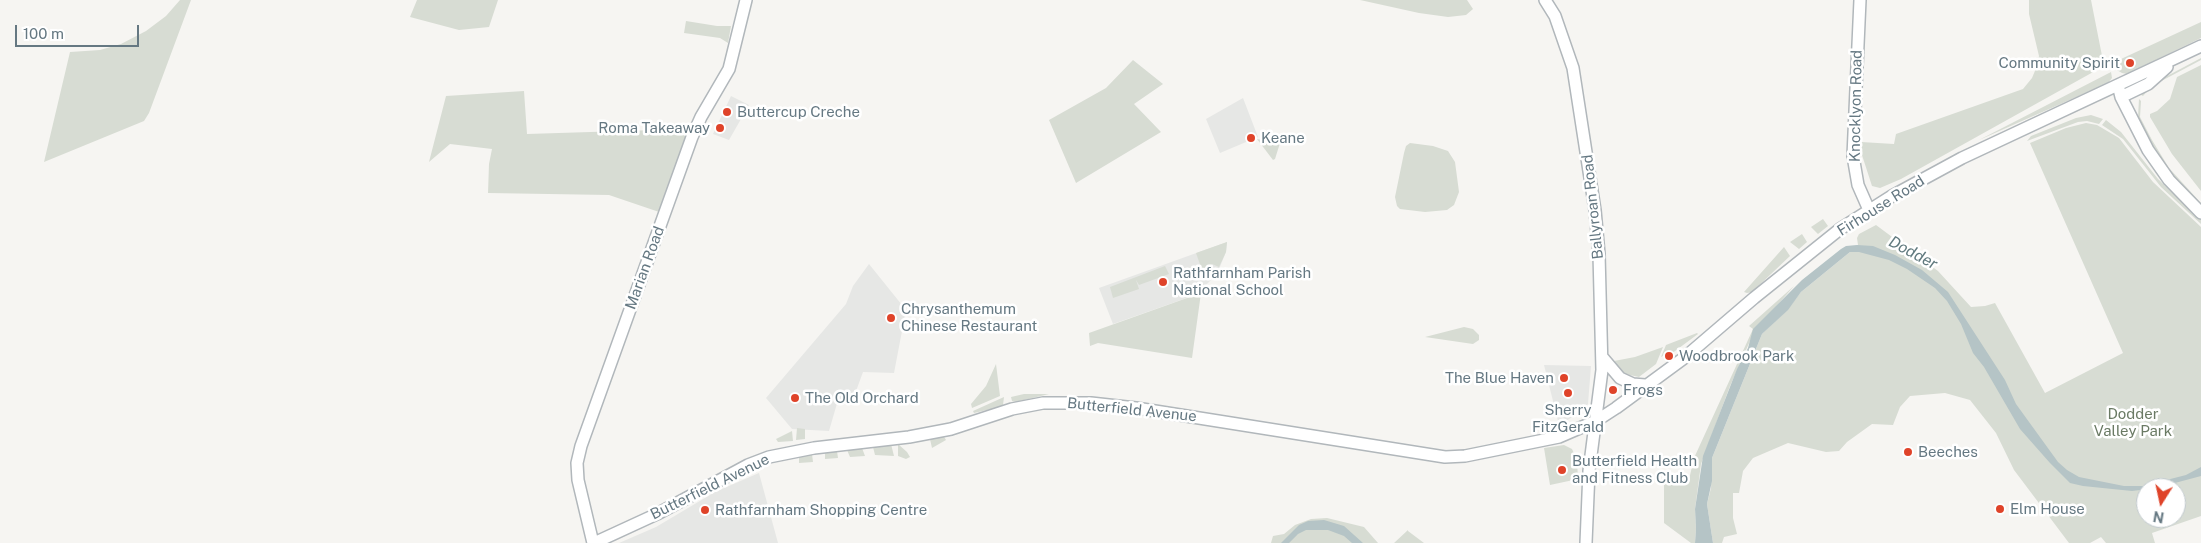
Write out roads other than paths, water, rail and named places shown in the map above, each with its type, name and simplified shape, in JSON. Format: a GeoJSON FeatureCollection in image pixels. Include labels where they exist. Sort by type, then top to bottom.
{"type":"FeatureCollection","features":[{"type":"Feature","properties":{"kind":"main road","name":"Marian Road"},"geometry":{"type":"LineString","coordinates":[[594,543],[578,480],[577,463],[581,446],[692,137],[701,117],[729,69],[738,41],[746,0]]}},
{"type":"Feature","properties":{"kind":"main road","name":"Ballyroan Road"},"geometry":{"type":"LineString","coordinates":[[1545,0],[1555,16],[1573,68],[1580,100],[1595,210],[1602,358],[1589,477],[1586,543]]}},
{"type":"Feature","properties":{"kind":"main road","name":"Knocklyon Road"},"geometry":{"type":"LineString","coordinates":[[1860,0],[1853,156],[1858,185],[1869,210]]}},
{"type":"Feature","properties":{"kind":"main road","name":"Firhouse Road"},"geometry":{"type":"LineString","coordinates":[[1596,421],[1684,358],[1754,298],[1845,226],[1869,210],[1962,158],[2201,46]]}},
{"type":"Feature","properties":{"kind":"main road"},"geometry":{"type":"LineString","coordinates":[[2121,97],[2148,84],[2175,58]]}},
{"type":"Feature","properties":{"kind":"main road"},"geometry":{"type":"LineString","coordinates":[[2118,85],[2121,97],[2148,150],[2169,180],[2201,213]]}},
{"type":"Feature","properties":{"kind":"main road"},"geometry":{"type":"LineString","coordinates":[[1602,358],[1620,378],[1633,384],[1644,385]]}},
{"type":"Feature","properties":{"kind":"main road","name":"Butterfield Avenue"},"geometry":{"type":"LineString","coordinates":[[594,543],[657,514],[748,465],[769,457],[814,448],[951,429],[1012,409],[1043,403],[1091,402],[1136,408],[1445,457],[1465,456],[1558,436],[1596,421]]}},
{"type":"Feature","properties":{"kind":"place","name":"Community Spirit"},"geometry":{"type":"Point","coordinates":[2130,63]}},
{"type":"Feature","properties":{"kind":"place","name":"Buttercup Creche"},"geometry":{"type":"Point","coordinates":[727,112]}},
{"type":"Feature","properties":{"kind":"place","name":"Roma Takeaway"},"geometry":{"type":"Point","coordinates":[720,128]}},
{"type":"Feature","properties":{"kind":"place","name":"Keane"},"geometry":{"type":"Point","coordinates":[1251,138]}},
{"type":"Feature","properties":{"kind":"place","name":"Rathfarnham Parish National School"},"geometry":{"type":"Point","coordinates":[1163,282]}},
{"type":"Feature","properties":{"kind":"place","name":"Chrysanthemum Chinese Restaurant"},"geometry":{"type":"Point","coordinates":[891,318]}},
{"type":"Feature","properties":{"kind":"place","name":"Woodbrook Park"},"geometry":{"type":"Point","coordinates":[1669,356]}},
{"type":"Feature","properties":{"kind":"place","name":"The Blue Haven"},"geometry":{"type":"Point","coordinates":[1564,378]}},
{"type":"Feature","properties":{"kind":"place","name":"Frogs"},"geometry":{"type":"Point","coordinates":[1613,390]}},
{"type":"Feature","properties":{"kind":"place","name":"Sherry FitzGerald"},"geometry":{"type":"Point","coordinates":[1568,393]}},
{"type":"Feature","properties":{"kind":"place","name":"The Old Orchard"},"geometry":{"type":"Point","coordinates":[795,398]}},
{"type":"Feature","properties":{"kind":"place","name":"Beeches"},"geometry":{"type":"Point","coordinates":[1908,452]}},
{"type":"Feature","properties":{"kind":"place","name":"Butterfield Health and Fitness Club"},"geometry":{"type":"Point","coordinates":[1562,470]}},
{"type":"Feature","properties":{"kind":"place","name":"Elm House"},"geometry":{"type":"Point","coordinates":[2000,509]}},
{"type":"Feature","properties":{"kind":"place","name":"Rathfarnham Shopping Centre"},"geometry":{"type":"Point","coordinates":[705,510]}},
{"type":"Feature","properties":{"kind":"water label","name":"Dodder"},"geometry":{"type":"Point","coordinates":[1913,253]}},
{"type":"Feature","properties":{"kind":"park label","name":"Dodder Valley Park"},"geometry":{"type":"Point","coordinates":[2133,422]}}]}
